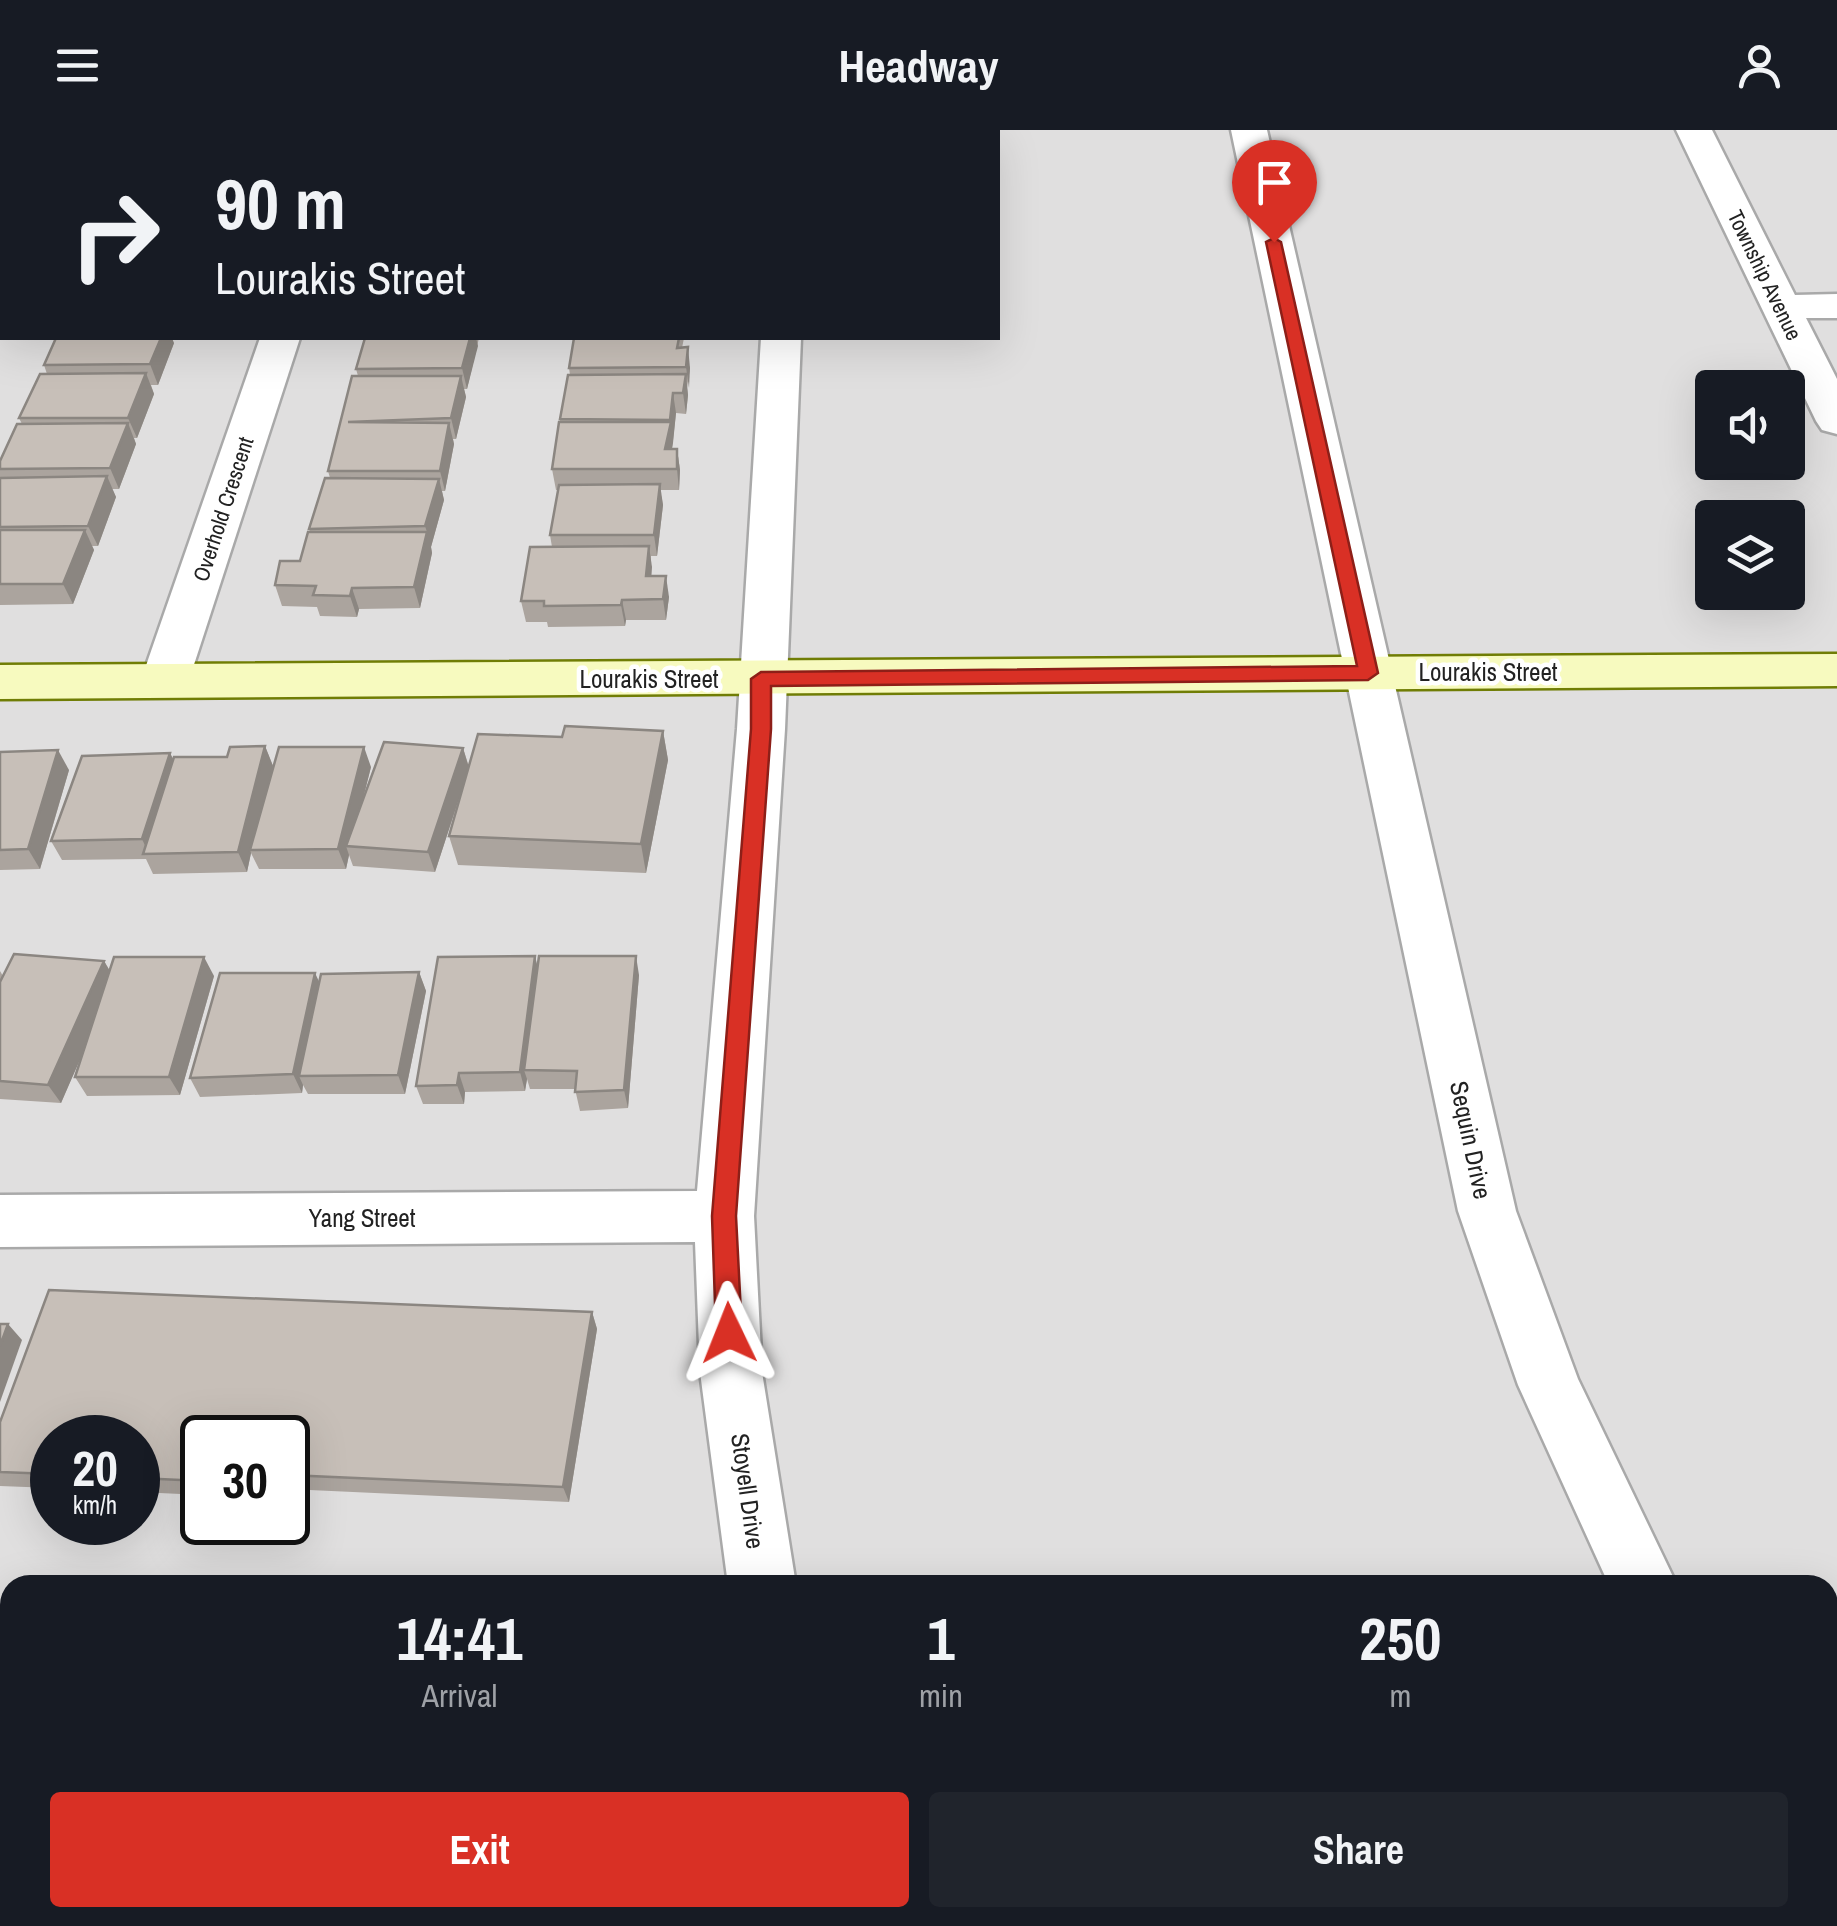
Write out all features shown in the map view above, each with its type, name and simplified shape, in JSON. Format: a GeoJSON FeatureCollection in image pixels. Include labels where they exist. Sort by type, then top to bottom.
{"type":"FeatureCollection","features":[{"type":"Feature","properties":{"kind":"street","name":"Sequin Drive"},"geometry":{"type":"LineString","coordinates":[[1250,130],[1487,1211],[1549,1385],[1638,1575]]}},
{"type":"Feature","properties":{"kind":"street","name":"Township Avenue"},"geometry":{"type":"LineString","coordinates":[[1694,130],[1837,421]]}},
{"type":"Feature","properties":{"kind":"street"},"geometry":{"type":"LineString","coordinates":[[1780,306],[1837,306]]}},
{"type":"Feature","properties":{"kind":"street","name":"Overhold Crescent"},"geometry":{"type":"LineString","coordinates":[[165,680],[279,340]]}},
{"type":"Feature","properties":{"kind":"street"},"geometry":{"type":"LineString","coordinates":[[761,679],[780,340]]}},
{"type":"Feature","properties":{"kind":"street","name":"Lourakis Street"},"geometry":{"type":"LineString","coordinates":[[0,682],[1837,670]]}},
{"type":"Feature","properties":{"kind":"street","name":"Stoyell Drive"},"geometry":{"type":"LineString","coordinates":[[761,679],[761,729],[724,1216],[731,1372],[761,1575]]}},
{"type":"Feature","properties":{"kind":"street","name":"Yang Street"},"geometry":{"type":"LineString","coordinates":[[0,1221],[724,1216]]}},
{"type":"Feature","properties":{"kind":"shaded area"},"geometry":{"type":"Polygon","coordinates":[[[1000,130],[1837,130],[1837,1575],[0,1575],[0,340],[1000,340],[1000,130]]]}},
{"type":"Feature","properties":{"kind":"building"},"geometry":{"type":"Polygon","coordinates":[[[55,340],[160,340],[150,364],[44,365],[55,340]]]}},
{"type":"Feature","properties":{"kind":"building"},"geometry":{"type":"Polygon","coordinates":[[[364,340],[469,340],[462,368],[356,369],[364,340]]]}},
{"type":"Feature","properties":{"kind":"building"},"geometry":{"type":"Polygon","coordinates":[[[574,340],[679,340],[677,348],[688,347],[686,367],[569,368],[574,340]]]}},
{"type":"Feature","properties":{"kind":"building"},"geometry":{"type":"Polygon","coordinates":[[[146,373],[128,418],[19,418],[40,374],[146,373]]]}},
{"type":"Feature","properties":{"kind":"building"},"geometry":{"type":"Polygon","coordinates":[[[686,374],[683,393],[673,393],[670,420],[560,419],[568,375],[686,374]]]}},
{"type":"Feature","properties":{"kind":"building"},"geometry":{"type":"Polygon","coordinates":[[[352,376],[461,376],[451,418],[348,422],[449,423],[440,471],[328,471],[352,376]]]}},
{"type":"Feature","properties":{"kind":"building"},"geometry":{"type":"Polygon","coordinates":[[[559,422],[671,422],[665,449],[677,449],[677,469],[552,469],[559,422]]]}},
{"type":"Feature","properties":{"kind":"building"},"geometry":{"type":"Polygon","coordinates":[[[128,423],[110,468],[0,469],[17,424],[128,423]]]}},
{"type":"Feature","properties":{"kind":"building"},"geometry":{"type":"Polygon","coordinates":[[[107,476],[88,526],[0,527],[0,478],[107,476]]]}},
{"type":"Feature","properties":{"kind":"building"},"geometry":{"type":"Polygon","coordinates":[[[325,478],[439,479],[425,526],[309,529],[325,478]]]}},
{"type":"Feature","properties":{"kind":"building"},"geometry":{"type":"Polygon","coordinates":[[[660,484],[654,535],[550,535],[559,485],[660,484]]]}},
{"type":"Feature","properties":{"kind":"building"},"geometry":{"type":"Polygon","coordinates":[[[0,530],[85,530],[63,584],[0,584],[0,530]]]}},
{"type":"Feature","properties":{"kind":"building"},"geometry":{"type":"Polygon","coordinates":[[[308,532],[427,532],[414,587],[352,588],[350,596],[313,595],[316,586],[275,585],[280,561],[300,561],[308,532]]]}},
{"type":"Feature","properties":{"kind":"building"},"geometry":{"type":"Polygon","coordinates":[[[649,546],[646,576],[666,576],[663,599],[622,600],[621,605],[544,606],[544,601],[521,601],[530,547],[649,546]]]}},
{"type":"Feature","properties":{"kind":"building"},"geometry":{"type":"Polygon","coordinates":[[[565,726],[663,731],[641,844],[449,836],[478,734],[562,737],[565,726]]]}},
{"type":"Feature","properties":{"kind":"building"},"geometry":{"type":"Polygon","coordinates":[[[384,742],[463,748],[428,852],[346,846],[384,742]]]}},
{"type":"Feature","properties":{"kind":"building"},"geometry":{"type":"Polygon","coordinates":[[[265,746],[238,852],[143,854],[174,757],[227,757],[230,747],[265,746]]]}},
{"type":"Feature","properties":{"kind":"building"},"geometry":{"type":"Polygon","coordinates":[[[279,747],[364,747],[338,849],[250,850],[279,747]]]}},
{"type":"Feature","properties":{"kind":"building"},"geometry":{"type":"Polygon","coordinates":[[[58,750],[28,849],[0,850],[0,752],[58,750]]]}},
{"type":"Feature","properties":{"kind":"building"},"geometry":{"type":"Polygon","coordinates":[[[170,753],[142,839],[51,841],[82,756],[170,753]]]}},
{"type":"Feature","properties":{"kind":"building"},"geometry":{"type":"Polygon","coordinates":[[[14,954],[104,961],[48,1085],[0,1081],[0,982],[14,954]]]}},
{"type":"Feature","properties":{"kind":"building"},"geometry":{"type":"Polygon","coordinates":[[[535,956],[520,1072],[459,1073],[457,1085],[416,1086],[438,957],[535,956]]]}},
{"type":"Feature","properties":{"kind":"building"},"geometry":{"type":"Polygon","coordinates":[[[539,956],[636,956],[624,1090],[575,1092],[577,1071],[524,1070],[539,956]]]}},
{"type":"Feature","properties":{"kind":"building"},"geometry":{"type":"Polygon","coordinates":[[[114,957],[204,957],[169,1077],[75,1077],[114,957]]]}},
{"type":"Feature","properties":{"kind":"building"},"geometry":{"type":"Polygon","coordinates":[[[419,972],[398,1075],[299,1076],[321,974],[419,972]]]}},
{"type":"Feature","properties":{"kind":"building"},"geometry":{"type":"Polygon","coordinates":[[[220,973],[315,973],[293,1074],[190,1078],[220,973]]]}},
{"type":"Feature","properties":{"kind":"building"},"geometry":{"type":"Polygon","coordinates":[[[49,1290],[592,1312],[563,1487],[310,1476],[310,1415],[180,1415],[180,1480],[160,1479],[160,1415],[30,1415],[30,1473],[0,1472],[0,1422],[49,1290]]]}},
{"type":"Feature","properties":{"kind":"building"},"geometry":{"type":"Polygon","coordinates":[[[0,1324],[8,1324],[0,1346],[0,1324]]]}},
{"type":"Feature","properties":{"kind":"route"},"geometry":{"type":"LineString","coordinates":[[729,1333],[724,1216],[761,729],[761,679],[1368,673],[1274,242]]}}]}
